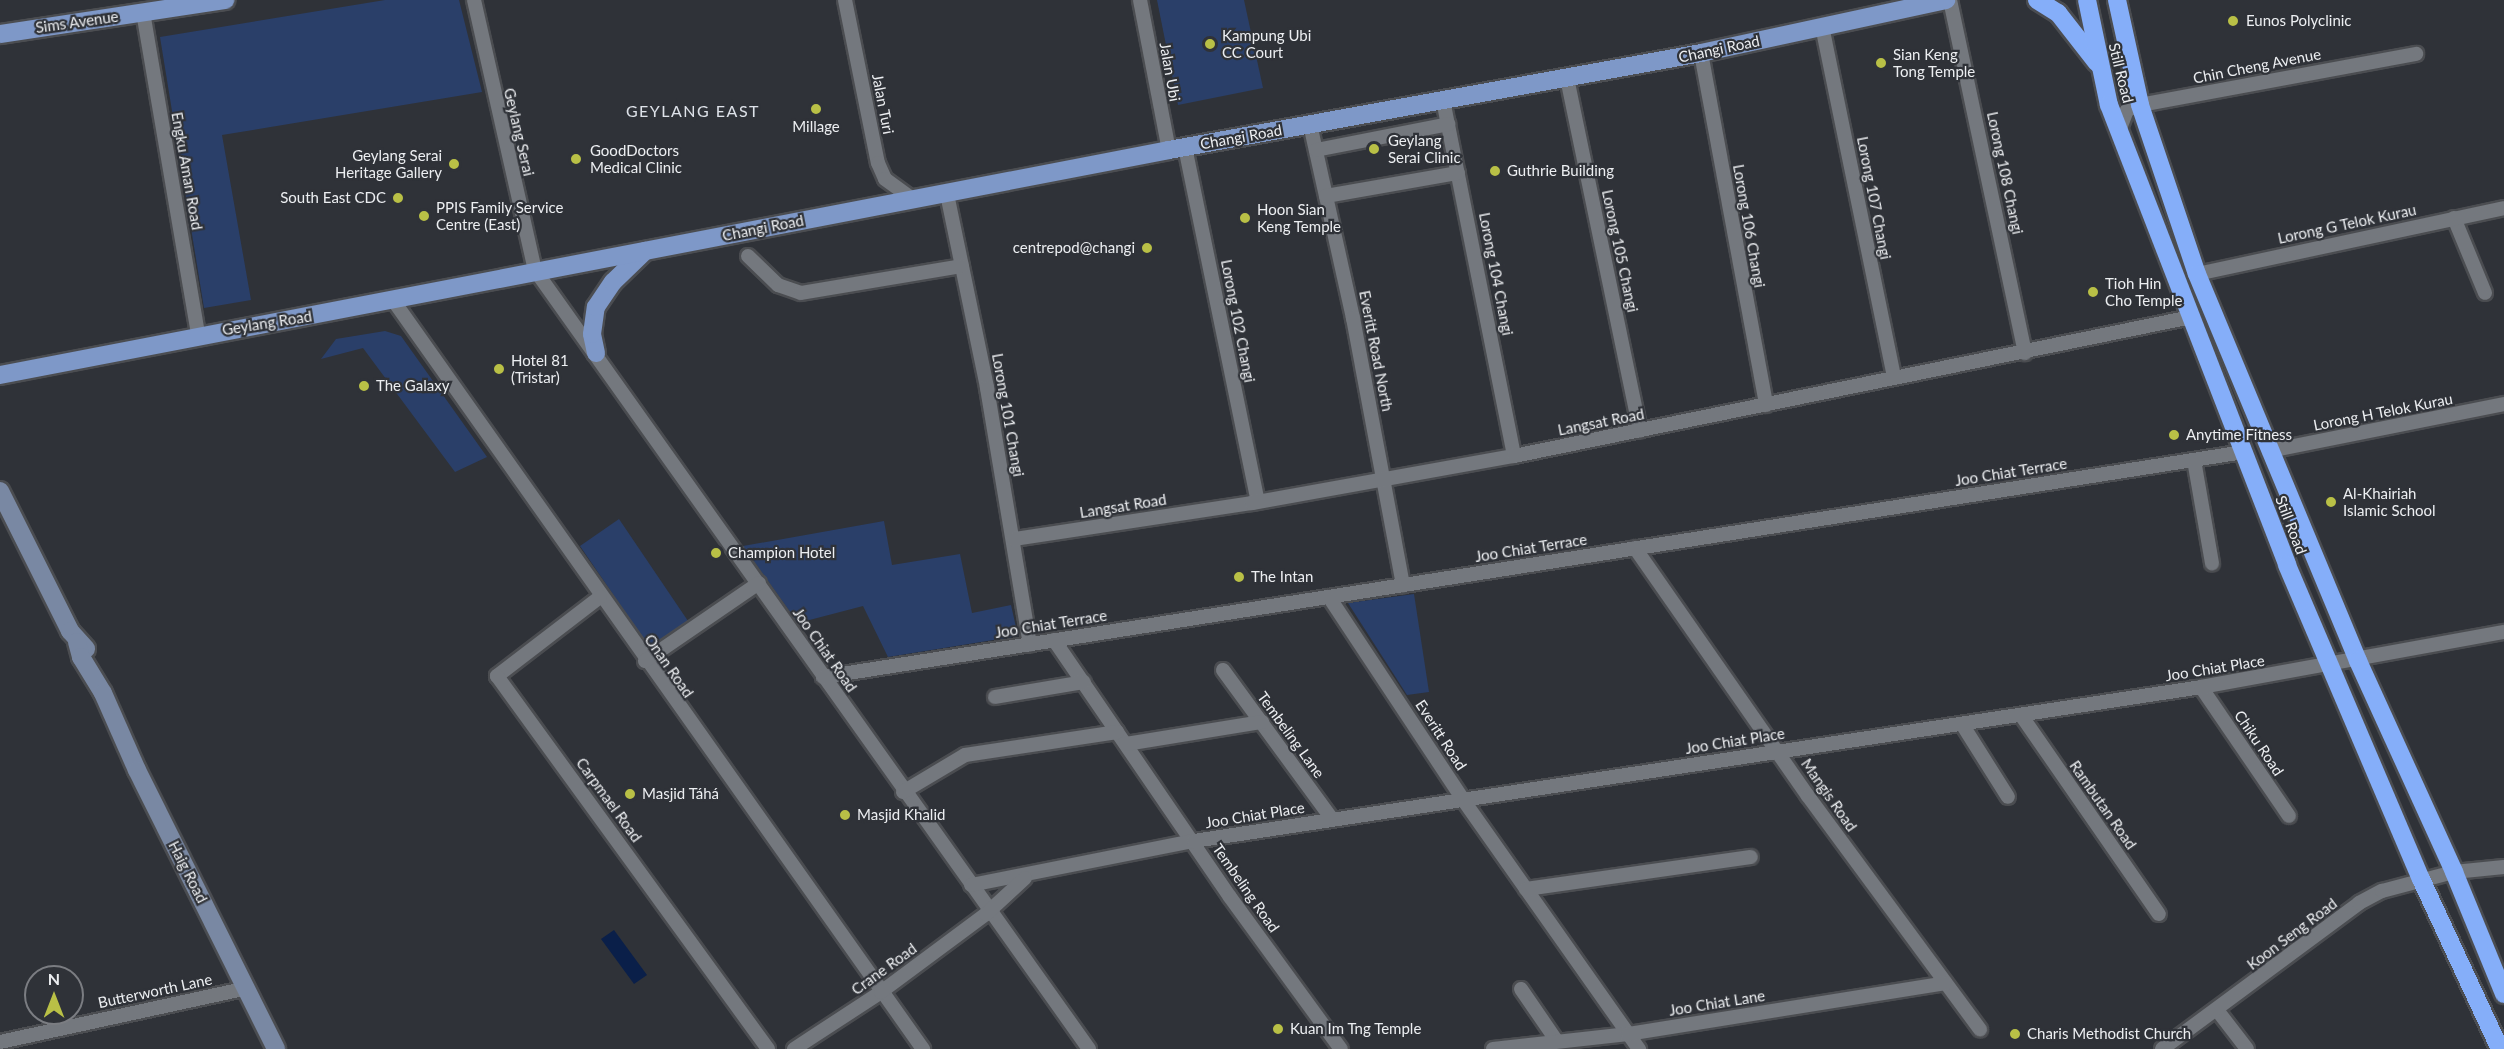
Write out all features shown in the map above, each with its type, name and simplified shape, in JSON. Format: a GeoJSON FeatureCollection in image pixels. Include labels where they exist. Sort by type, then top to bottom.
{"type":"FeatureCollection","features":[{"type":"Feature","properties":{"kind":"highway"},"geometry":{"type":"LineString","coordinates":[[2037,0],[2058,13],[2100,67]]}},
{"type":"Feature","properties":{"kind":"highway","name":"Still Road"},"geometry":{"type":"LineString","coordinates":[[2087,0],[2100,67],[2119,131],[2327,667],[2421,879],[2500,1049]]}},
{"type":"Feature","properties":{"kind":"highway","name":"Still Road"},"geometry":{"type":"LineString","coordinates":[[2117,0],[2140,105],[2197,274],[2358,661],[2454,872],[2504,994]]}},
{"type":"Feature","properties":{"kind":"highway"},"geometry":{"type":"LineString","coordinates":[[2127,151],[2138,137],[2153,139]]}},
{"type":"Feature","properties":{"kind":"main road","name":"Sims Avenue"},"geometry":{"type":"LineString","coordinates":[[0,34],[225,0]]}},
{"type":"Feature","properties":{"kind":"main road","name":"Changi Road"},"geometry":{"type":"LineString","coordinates":[[535,270],[947,194],[1177,148],[1701,53],[1948,0]]}},
{"type":"Feature","properties":{"kind":"main road"},"geometry":{"type":"LineString","coordinates":[[596,353],[592,334],[596,307],[613,282],[645,251]]}},
{"type":"Feature","properties":{"kind":"main road","name":"Geylang Road"},"geometry":{"type":"LineString","coordinates":[[0,375],[198,335],[393,300],[535,270]]}},
{"type":"Feature","properties":{"kind":"street","name":"Geylang Serai"},"geometry":{"type":"LineString","coordinates":[[474,0],[535,270]]}},
{"type":"Feature","properties":{"kind":"street","name":"Jalan Turi"},"geometry":{"type":"LineString","coordinates":[[845,0],[878,163],[885,179],[914,200]]}},
{"type":"Feature","properties":{"kind":"street","name":"Jalan Ubi"},"geometry":{"type":"LineString","coordinates":[[1140,0],[1177,148]]}},
{"type":"Feature","properties":{"kind":"street","name":"Lorong 108 Changi"},"geometry":{"type":"LineString","coordinates":[[1948,0],[2025,353]]}},
{"type":"Feature","properties":{"kind":"street","name":"Engku Aman Road"},"geometry":{"type":"LineString","coordinates":[[143,12],[198,335]]}},
{"type":"Feature","properties":{"kind":"street","name":"Lorong 107 Changi"},"geometry":{"type":"LineString","coordinates":[[1822,26],[1894,378]]}},
{"type":"Feature","properties":{"kind":"street","name":"Lorong 106 Changi"},"geometry":{"type":"LineString","coordinates":[[1701,53],[1766,405]]}},
{"type":"Feature","properties":{"kind":"street","name":"Chin Cheng Avenue"},"geometry":{"type":"LineString","coordinates":[[2140,105],[2416,54]]}},
{"type":"Feature","properties":{"kind":"street","name":"Lorong 105 Changi"},"geometry":{"type":"LineString","coordinates":[[1567,78],[1640,431]]}},
{"type":"Feature","properties":{"kind":"street","name":"Lorong 104 Changi"},"geometry":{"type":"LineString","coordinates":[[1443,100],[1514,456]]}},
{"type":"Feature","properties":{"kind":"street"},"geometry":{"type":"LineString","coordinates":[[2119,131],[2127,110],[2140,105]]}},
{"type":"Feature","properties":{"kind":"street","name":"Everitt Road North"},"geometry":{"type":"LineString","coordinates":[[1310,124],[1384,480],[1402,585]]}},
{"type":"Feature","properties":{"kind":"street"},"geometry":{"type":"LineString","coordinates":[[1316,150],[1448,124]]}},
{"type":"Feature","properties":{"kind":"street","name":"Lorong 102 Changi"},"geometry":{"type":"LineString","coordinates":[[1177,148],[1208,256],[1258,502]]}},
{"type":"Feature","properties":{"kind":"street"},"geometry":{"type":"LineString","coordinates":[[1326,196],[1458,173]]}},
{"type":"Feature","properties":{"kind":"street","name":"Lorong 101 Changi"},"geometry":{"type":"LineString","coordinates":[[947,194],[1014,539],[1030,644]]}},
{"type":"Feature","properties":{"kind":"street","name":"Lorong G Telok Kurau"},"geometry":{"type":"LineString","coordinates":[[2197,274],[2504,208]]}},
{"type":"Feature","properties":{"kind":"street"},"geometry":{"type":"LineString","coordinates":[[2454,218],[2485,292]]}},
{"type":"Feature","properties":{"kind":"street"},"geometry":{"type":"LineString","coordinates":[[748,256],[778,285],[801,293],[962,266]]}},
{"type":"Feature","properties":{"kind":"street","name":"Joo Chiat Road"},"geometry":{"type":"LineString","coordinates":[[535,270],[759,584],[903,792],[1089,1049]]}},
{"type":"Feature","properties":{"kind":"street","name":"Onan Road"},"geometry":{"type":"LineString","coordinates":[[393,300],[645,661],[923,1049]]}},
{"type":"Feature","properties":{"kind":"street","name":"Langsat Road"},"geometry":{"type":"LineString","coordinates":[[1014,539],[1258,502],[1514,456],[2025,353],[2191,317]]}},
{"type":"Feature","properties":{"kind":"street","name":"Lorong H Telok Kurau"},"geometry":{"type":"LineString","coordinates":[[2269,451],[2504,404]]}},
{"type":"Feature","properties":{"kind":"street","name":"Joo Chiat Terrace"},"geometry":{"type":"LineString","coordinates":[[823,677],[2244,452]]}},
{"type":"Feature","properties":{"kind":"street"},"geometry":{"type":"LineString","coordinates":[[2194,460],[2212,563]]}},
{"type":"Feature","properties":{"kind":"street","name":"Haig Road"},"geometry":{"type":"LineString","coordinates":[[0,491],[77,642],[81,657],[103,693],[137,770],[276,1049]]}},
{"type":"Feature","properties":{"kind":"street","name":"Mangis Road"},"geometry":{"type":"LineString","coordinates":[[1635,548],[1778,751],[1980,1029]]}},
{"type":"Feature","properties":{"kind":"street"},"geometry":{"type":"LineString","coordinates":[[645,661],[759,584]]}},
{"type":"Feature","properties":{"kind":"street","name":"Carpmael Road"},"geometry":{"type":"LineString","coordinates":[[600,597],[497,676],[768,1049]]}},
{"type":"Feature","properties":{"kind":"street","name":"Everitt Road"},"geometry":{"type":"LineString","coordinates":[[1329,597],[1464,801],[1639,1049]]}},
{"type":"Feature","properties":{"kind":"street","name":"Joo Chiat Place"},"geometry":{"type":"LineString","coordinates":[[971,885],[1194,841],[2021,715],[2157,687],[2201,687],[2327,667],[2504,632]]}},
{"type":"Feature","properties":{"kind":"street","name":"Tembeling Road"},"geometry":{"type":"LineString","coordinates":[[1054,640],[1194,841],[1230,897],[1341,1049]]}},
{"type":"Feature","properties":{"kind":"street","name":"Tembeling Lane"},"geometry":{"type":"LineString","coordinates":[[1223,670],[1332,819]]}},
{"type":"Feature","properties":{"kind":"street"},"geometry":{"type":"LineString","coordinates":[[995,697],[1084,682]]}},
{"type":"Feature","properties":{"kind":"street","name":"Chiku Road"},"geometry":{"type":"LineString","coordinates":[[2201,687],[2289,816]]}},
{"type":"Feature","properties":{"kind":"street","name":"Rambutan Road"},"geometry":{"type":"LineString","coordinates":[[2021,715],[2159,914]]}},
{"type":"Feature","properties":{"kind":"street"},"geometry":{"type":"LineString","coordinates":[[1125,744],[1262,722]]}},
{"type":"Feature","properties":{"kind":"street"},"geometry":{"type":"LineString","coordinates":[[1962,723],[2008,796]]}},
{"type":"Feature","properties":{"kind":"street"},"geometry":{"type":"LineString","coordinates":[[903,792],[965,755],[1117,732]]}},
{"type":"Feature","properties":{"kind":"street"},"geometry":{"type":"LineString","coordinates":[[1526,889],[1750,857]]}},
{"type":"Feature","properties":{"kind":"street","name":"Koon Seng Road"},"geometry":{"type":"LineString","coordinates":[[2162,1049],[2359,903],[2382,891],[2421,879],[2454,872],[2504,867]]}},
{"type":"Feature","properties":{"kind":"street","name":"Crane Road"},"geometry":{"type":"LineString","coordinates":[[794,1049],[881,992],[990,911],[1010,888],[1032,873]]}},
{"type":"Feature","properties":{"kind":"street","name":"Joo Chiat Lane"},"geometry":{"type":"LineString","coordinates":[[1493,1049],[1556,1040],[1628,1034],[1945,983]]}},
{"type":"Feature","properties":{"kind":"street","name":"Butterworth Lane"},"geometry":{"type":"LineString","coordinates":[[0,1042],[247,988]]}},
{"type":"Feature","properties":{"kind":"street"},"geometry":{"type":"LineString","coordinates":[[1521,989],[1556,1040]]}},
{"type":"Feature","properties":{"kind":"street"},"geometry":{"type":"LineString","coordinates":[[2217,1010],[2247,1049]]}},
{"type":"Feature","properties":{"kind":"shaded area"},"geometry":{"type":"Polygon","coordinates":[[[385,0],[459,0],[482,92],[222,135],[251,300],[204,308],[160,37],[385,0]]]}},
{"type":"Feature","properties":{"kind":"shaded area","name":"Kampung Ubi CC Court"},"geometry":{"type":"Polygon","coordinates":[[[1157,0],[1244,0],[1263,88],[1178,105],[1157,0]]]}},
{"type":"Feature","properties":{"kind":"shaded area"},"geometry":{"type":"Polygon","coordinates":[[[385,331],[401,336],[487,457],[455,472],[363,348],[321,359],[336,339],[385,331]]]}},
{"type":"Feature","properties":{"kind":"shaded area"},"geometry":{"type":"Polygon","coordinates":[[[619,519],[688,621],[649,647],[580,546],[619,519]]]}},
{"type":"Feature","properties":{"kind":"shaded area"},"geometry":{"type":"Polygon","coordinates":[[[884,521],[892,565],[960,554],[972,613],[1011,605],[1018,636],[888,657],[863,606],[798,623],[743,546],[884,521]]]}},
{"type":"Feature","properties":{"kind":"shaded area"},"geometry":{"type":"Polygon","coordinates":[[[1414,594],[1429,692],[1407,695],[1348,603],[1414,594]]]}},
{"type":"Feature","properties":{"kind":"shaded area"},"geometry":{"type":"Polygon","coordinates":[[[614,930],[647,975],[634,984],[601,939],[614,930]]]}},
{"type":"Feature","properties":{"kind":"place","name":"Eunos Polyclinic"},"geometry":{"type":"Point","coordinates":[2233,21]}},
{"type":"Feature","properties":{"kind":"place","name":"Kampung Ubi CC Court"},"geometry":{"type":"Point","coordinates":[1210,44]}},
{"type":"Feature","properties":{"kind":"place","name":"Sian Keng Tong Temple"},"geometry":{"type":"Point","coordinates":[1881,63]}},
{"type":"Feature","properties":{"kind":"place","name":"Millage"},"geometry":{"type":"Point","coordinates":[816,109]}},
{"type":"Feature","properties":{"kind":"place","name":"Geylang Serai Clinic"},"geometry":{"type":"Point","coordinates":[1374,149]}},
{"type":"Feature","properties":{"kind":"place","name":"GoodDoctors Medical Clinic"},"geometry":{"type":"Point","coordinates":[576,159]}},
{"type":"Feature","properties":{"kind":"place","name":"Geylang Serai Heritage Gallery"},"geometry":{"type":"Point","coordinates":[454,164]}},
{"type":"Feature","properties":{"kind":"place","name":"Guthrie Building"},"geometry":{"type":"Point","coordinates":[1495,171]}},
{"type":"Feature","properties":{"kind":"place","name":"South East CDC"},"geometry":{"type":"Point","coordinates":[398,198]}},
{"type":"Feature","properties":{"kind":"place","name":"PPIS Family Service Centre (East)"},"geometry":{"type":"Point","coordinates":[424,216]}},
{"type":"Feature","properties":{"kind":"place","name":"Hoon Sian Keng Temple"},"geometry":{"type":"Point","coordinates":[1245,218]}},
{"type":"Feature","properties":{"kind":"place","name":"centrepod@changi"},"geometry":{"type":"Point","coordinates":[1147,248]}},
{"type":"Feature","properties":{"kind":"place","name":"Tioh Hin Cho Temple"},"geometry":{"type":"Point","coordinates":[2093,292]}},
{"type":"Feature","properties":{"kind":"place","name":"Hotel 81 (Tristar)"},"geometry":{"type":"Point","coordinates":[499,369]}},
{"type":"Feature","properties":{"kind":"place","name":"The Galaxy"},"geometry":{"type":"Point","coordinates":[364,386]}},
{"type":"Feature","properties":{"kind":"place","name":"Anytime Fitness"},"geometry":{"type":"Point","coordinates":[2174,435]}},
{"type":"Feature","properties":{"kind":"place","name":"Al-Khairiah Islamic School"},"geometry":{"type":"Point","coordinates":[2331,502]}},
{"type":"Feature","properties":{"kind":"place","name":"Champion Hotel"},"geometry":{"type":"Point","coordinates":[716,553]}},
{"type":"Feature","properties":{"kind":"place","name":"The Intan"},"geometry":{"type":"Point","coordinates":[1239,577]}},
{"type":"Feature","properties":{"kind":"place","name":"Masjid Táhá"},"geometry":{"type":"Point","coordinates":[630,794]}},
{"type":"Feature","properties":{"kind":"place","name":"Masjid Khalid"},"geometry":{"type":"Point","coordinates":[845,815]}},
{"type":"Feature","properties":{"kind":"place","name":"Kuan Im Tng Temple"},"geometry":{"type":"Point","coordinates":[1278,1029]}},
{"type":"Feature","properties":{"kind":"place","name":"Charis Methodist Church"},"geometry":{"type":"Point","coordinates":[2015,1034]}},
{"type":"Feature","properties":{"kind":"district","name":"GEYLANG EAST"},"geometry":{"type":"Point","coordinates":[693,111]}}]}
